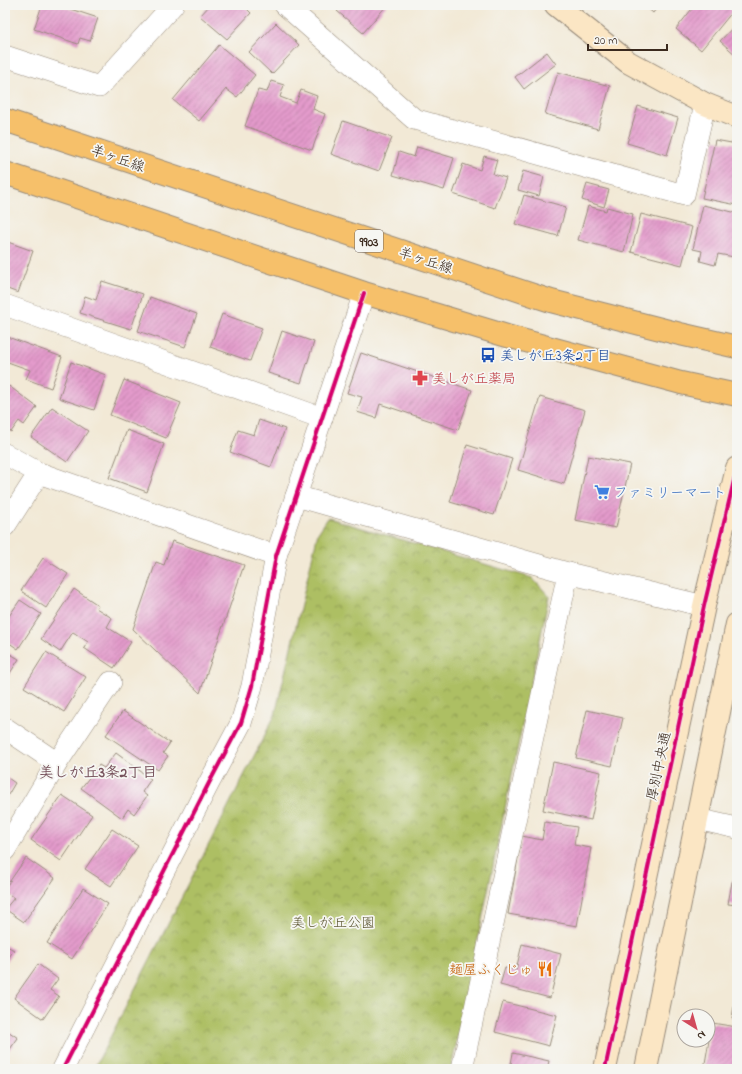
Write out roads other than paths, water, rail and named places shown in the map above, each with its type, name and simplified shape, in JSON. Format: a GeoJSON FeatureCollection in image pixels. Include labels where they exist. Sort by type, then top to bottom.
{"type":"FeatureCollection","features":[{"type":"Feature","properties":{"kind":"main road","name":"羊ヶ丘線"},"geometry":{"type":"LineString","coordinates":[[5,120],[551,301],[737,347]]}},
{"type":"Feature","properties":{"kind":"main road"},"geometry":{"type":"LineString","coordinates":[[5,173],[364,293],[522,341],[681,383],[737,394]]}},
{"type":"Feature","properties":{"kind":"street"},"geometry":{"type":"LineString","coordinates":[[5,56],[99,87],[173,5]]}},
{"type":"Feature","properties":{"kind":"street"},"geometry":{"type":"LineString","coordinates":[[284,5],[414,119],[684,195],[705,104]]}},
{"type":"Feature","properties":{"kind":"street"},"geometry":{"type":"LineString","coordinates":[[556,5],[628,62],[705,104],[737,117]]}},
{"type":"Feature","properties":{"kind":"street"},"geometry":{"type":"LineString","coordinates":[[63,1069],[209,782],[241,723],[252,686],[276,556],[364,293]]}},
{"type":"Feature","properties":{"kind":"street"},"geometry":{"type":"LineString","coordinates":[[5,305],[322,418]]}},
{"type":"Feature","properties":{"kind":"street"},"geometry":{"type":"LineString","coordinates":[[5,454],[39,473],[276,556]]}},
{"type":"Feature","properties":{"kind":"street","name":"厚別中央通"},"geometry":{"type":"LineString","coordinates":[[605,1069],[704,606],[737,468]]}},
{"type":"Feature","properties":{"kind":"street"},"geometry":{"type":"LineString","coordinates":[[5,526],[39,473]]}},
{"type":"Feature","properties":{"kind":"street"},"geometry":{"type":"LineString","coordinates":[[296,496],[568,573],[704,606]]}},
{"type":"Feature","properties":{"kind":"street"},"geometry":{"type":"LineString","coordinates":[[462,1069],[568,573]]}},
{"type":"Feature","properties":{"kind":"street"},"geometry":{"type":"LineString","coordinates":[[646,1069],[737,624]]}},
{"type":"Feature","properties":{"kind":"street"},"geometry":{"type":"LineString","coordinates":[[5,850],[57,763],[111,682]]}},
{"type":"Feature","properties":{"kind":"street"},"geometry":{"type":"LineString","coordinates":[[5,728],[57,763]]}},
{"type":"Feature","properties":{"kind":"street"},"geometry":{"type":"LineString","coordinates":[[697,819],[737,828]]}},
{"type":"Feature","properties":{"kind":"place","name":"美しが丘3条2丁目"},"geometry":{"type":"Point","coordinates":[488,355]}},
{"type":"Feature","properties":{"kind":"place","name":"美しが丘薬局"},"geometry":{"type":"Point","coordinates":[420,378]}},
{"type":"Feature","properties":{"kind":"place","name":"ファミリーマート"},"geometry":{"type":"Point","coordinates":[602,492]}},
{"type":"Feature","properties":{"kind":"place","name":"麺屋ふくじゅ"},"geometry":{"type":"Point","coordinates":[545,969]}},
{"type":"Feature","properties":{"kind":"district","name":"美しが丘3条2丁目"},"geometry":{"type":"Point","coordinates":[98,772]}},
{"type":"Feature","properties":{"kind":"park label","name":"美しが丘公園"},"geometry":{"type":"Point","coordinates":[333,922]}}]}
